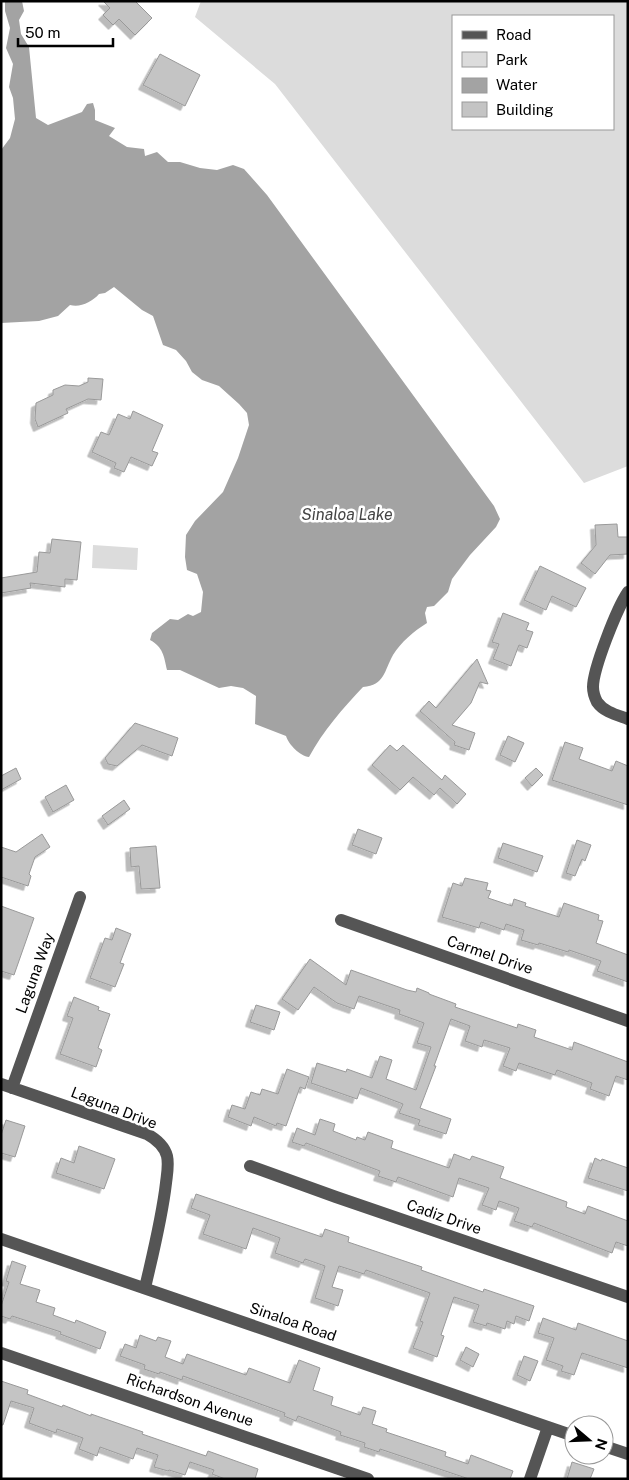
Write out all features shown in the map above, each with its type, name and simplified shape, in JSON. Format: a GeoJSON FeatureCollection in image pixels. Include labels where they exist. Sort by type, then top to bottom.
{"type":"FeatureCollection","features":[{"type":"Feature","properties":{"kind":"street"},"geometry":{"type":"LineString","coordinates":[[628,592],[618,606],[594,677],[593,689],[597,702],[603,709],[628,719]]}},
{"type":"Feature","properties":{"kind":"street","name":"Laguna Way"},"geometry":{"type":"LineString","coordinates":[[6,1086],[80,897]]}},
{"type":"Feature","properties":{"kind":"street","name":"Carmel Drive"},"geometry":{"type":"LineString","coordinates":[[342,920],[628,1021]]}},
{"type":"Feature","properties":{"kind":"street","name":"Laguna Drive"},"geometry":{"type":"LineString","coordinates":[[6,1086],[147,1134],[162,1146],[168,1165],[164,1205],[145,1288]]}},
{"type":"Feature","properties":{"kind":"street","name":"Cadiz Drive"},"geometry":{"type":"LineString","coordinates":[[250,1166],[628,1297]]}},
{"type":"Feature","properties":{"kind":"street","name":"Sinaloa Road"},"geometry":{"type":"LineString","coordinates":[[1,1239],[564,1433]]}},
{"type":"Feature","properties":{"kind":"street","name":"Richardson Avenue"},"geometry":{"type":"LineString","coordinates":[[1,1353],[368,1479]]}},
{"type":"Feature","properties":{"kind":"street"},"geometry":{"type":"LineString","coordinates":[[530,1479],[548,1427]]}},
{"type":"Feature","properties":{"kind":"street"},"geometry":{"type":"LineString","coordinates":[[614,1449],[628,1454]]}},
{"type":"Feature","properties":{"kind":"green space"},"geometry":{"type":"Polygon","coordinates":[[[201,1],[628,1],[628,466],[584,483],[275,84],[195,17],[201,1]]]}},
{"type":"Feature","properties":{"kind":"green space"},"geometry":{"type":"Polygon","coordinates":[[[93,545],[138,548],[137,570],[92,568],[93,545]]]}},
{"type":"Feature","properties":{"kind":"water","name":"Sinaloa Lake"},"geometry":{"type":"Polygon","coordinates":[[[5,1],[22,1],[24,11],[19,20],[21,34],[29,47],[36,118],[48,125],[82,112],[87,104],[93,103],[95,120],[115,128],[109,136],[127,147],[144,149],[145,156],[157,152],[168,162],[180,162],[200,168],[217,170],[233,165],[244,169],[267,195],[494,506],[500,519],[496,527],[470,555],[452,579],[448,592],[434,606],[427,607],[425,613],[427,623],[400,646],[380,680],[370,686],[363,687],[348,703],[327,729],[309,757],[295,750],[286,736],[255,724],[256,696],[243,688],[231,686],[219,688],[180,670],[167,670],[164,656],[158,646],[150,640],[152,633],[170,619],[178,620],[188,614],[193,616],[201,612],[203,592],[197,574],[187,570],[185,557],[186,535],[195,521],[223,492],[238,458],[249,425],[247,413],[219,386],[202,380],[192,372],[186,361],[176,350],[163,345],[153,316],[142,310],[114,287],[105,293],[99,294],[86,304],[70,305],[58,316],[39,321],[1,323],[1,150],[10,138],[15,119],[13,98],[9,87],[13,64],[6,48],[10,28],[5,11],[5,1]]]}},
{"type":"Feature","properties":{"kind":"building"},"geometry":{"type":"Polygon","coordinates":[[[103,1],[135,1],[152,18],[135,35],[119,19],[113,25],[103,15],[110,8],[103,1]]]}},
{"type":"Feature","properties":{"kind":"building"},"geometry":{"type":"Polygon","coordinates":[[[160,54],[200,75],[185,106],[143,85],[160,54]]]}},
{"type":"Feature","properties":{"kind":"building"},"geometry":{"type":"Polygon","coordinates":[[[88,378],[103,379],[101,400],[88,399],[66,409],[68,413],[38,427],[35,419],[36,403],[53,395],[53,390],[65,385],[79,386],[88,382],[88,378]]]}},
{"type":"Feature","properties":{"kind":"building"},"geometry":{"type":"Polygon","coordinates":[[[133,411],[163,425],[152,451],[158,453],[152,466],[131,457],[124,472],[114,468],[116,463],[92,452],[101,432],[109,435],[118,414],[130,419],[133,411]]]}},
{"type":"Feature","properties":{"kind":"building"},"geometry":{"type":"Polygon","coordinates":[[[617,524],[618,537],[628,537],[628,554],[610,555],[595,574],[581,563],[596,545],[595,525],[617,524]]]}},
{"type":"Feature","properties":{"kind":"building"},"geometry":{"type":"Polygon","coordinates":[[[52,539],[81,542],[77,580],[65,579],[65,587],[30,583],[31,588],[1,593],[1,578],[37,572],[39,552],[50,553],[52,539]]]}},
{"type":"Feature","properties":{"kind":"building"},"geometry":{"type":"Polygon","coordinates":[[[540,566],[586,588],[576,607],[552,596],[546,610],[524,600],[540,566]]]}},
{"type":"Feature","properties":{"kind":"building"},"geometry":{"type":"Polygon","coordinates":[[[503,613],[529,623],[526,630],[533,632],[527,648],[519,645],[511,666],[493,659],[499,644],[492,642],[503,613]]]}},
{"type":"Feature","properties":{"kind":"building"},"geometry":{"type":"Polygon","coordinates":[[[477,659],[488,684],[480,682],[471,703],[452,725],[475,733],[469,750],[454,745],[455,742],[420,711],[429,701],[436,708],[477,659]]]}},
{"type":"Feature","properties":{"kind":"building"},"geometry":{"type":"Polygon","coordinates":[[[135,723],[178,738],[172,756],[142,745],[117,766],[108,764],[105,758],[135,723]]]}},
{"type":"Feature","properties":{"kind":"building"},"geometry":{"type":"Polygon","coordinates":[[[508,736],[524,743],[515,762],[500,755],[508,736]]]}},
{"type":"Feature","properties":{"kind":"building"},"geometry":{"type":"Polygon","coordinates":[[[565,742],[583,748],[579,759],[612,771],[616,761],[628,766],[628,805],[552,780],[565,742]]]}},
{"type":"Feature","properties":{"kind":"building"},"geometry":{"type":"Polygon","coordinates":[[[390,745],[397,751],[403,745],[442,780],[445,775],[466,794],[457,804],[440,788],[434,795],[413,777],[400,790],[372,765],[390,745]]]}},
{"type":"Feature","properties":{"kind":"building"},"geometry":{"type":"Polygon","coordinates":[[[16,768],[21,779],[1,790],[1,776],[16,768]]]}},
{"type":"Feature","properties":{"kind":"building"},"geometry":{"type":"Polygon","coordinates":[[[536,768],[543,775],[532,786],[525,778],[536,768]]]}},
{"type":"Feature","properties":{"kind":"building"},"geometry":{"type":"Polygon","coordinates":[[[66,785],[74,800],[53,812],[45,797],[66,785]]]}},
{"type":"Feature","properties":{"kind":"building"},"geometry":{"type":"Polygon","coordinates":[[[124,800],[130,809],[108,825],[102,816],[124,800]]]}},
{"type":"Feature","properties":{"kind":"building"},"geometry":{"type":"Polygon","coordinates":[[[358,829],[382,838],[376,854],[352,845],[358,829]]]}},
{"type":"Feature","properties":{"kind":"building"},"geometry":{"type":"Polygon","coordinates":[[[42,834],[50,847],[35,857],[29,874],[31,876],[28,886],[1,877],[1,847],[16,852],[42,834]]]}},
{"type":"Feature","properties":{"kind":"building"},"geometry":{"type":"Polygon","coordinates":[[[577,840],[591,845],[585,861],[582,859],[575,876],[566,873],[577,840]]]}},
{"type":"Feature","properties":{"kind":"building"},"geometry":{"type":"Polygon","coordinates":[[[503,843],[543,856],[537,872],[498,858],[503,843]]]}},
{"type":"Feature","properties":{"kind":"building"},"geometry":{"type":"Polygon","coordinates":[[[156,846],[160,888],[141,889],[139,866],[131,867],[130,848],[156,846]]]}},
{"type":"Feature","properties":{"kind":"building"},"geometry":{"type":"Polygon","coordinates":[[[465,878],[488,883],[486,890],[491,891],[488,898],[512,906],[514,899],[526,903],[525,906],[559,917],[564,903],[599,915],[598,920],[603,921],[596,943],[628,955],[628,982],[597,971],[601,961],[569,950],[568,952],[539,943],[538,945],[521,940],[524,930],[506,924],[504,930],[481,922],[479,928],[442,917],[453,883],[462,886],[465,878]]]}},
{"type":"Feature","properties":{"kind":"building"},"geometry":{"type":"Polygon","coordinates":[[[1,906],[34,918],[14,975],[1,971],[1,906]]]}},
{"type":"Feature","properties":{"kind":"building"},"geometry":{"type":"Polygon","coordinates":[[[116,928],[131,934],[120,963],[124,964],[115,987],[90,978],[105,938],[112,940],[116,928]]]}},
{"type":"Feature","properties":{"kind":"building"},"geometry":{"type":"Polygon","coordinates":[[[310,959],[346,985],[351,970],[407,990],[416,992],[417,988],[456,1004],[455,1007],[517,1028],[518,1024],[536,1030],[534,1037],[572,1050],[574,1042],[628,1062],[628,1080],[616,1076],[609,1096],[590,1089],[592,1083],[557,1070],[555,1075],[519,1063],[516,1071],[503,1066],[510,1048],[484,1040],[482,1047],[465,1041],[470,1026],[451,1019],[420,1108],[451,1119],[446,1134],[418,1125],[420,1120],[399,1113],[403,1104],[361,1088],[357,1099],[311,1083],[317,1063],[346,1072],[347,1069],[372,1078],[380,1056],[392,1060],[386,1079],[416,1090],[431,1047],[417,1043],[424,1023],[399,1014],[400,1010],[359,996],[354,1009],[337,1003],[314,987],[298,1010],[282,999],[310,959]]]}},
{"type":"Feature","properties":{"kind":"building"},"geometry":{"type":"Polygon","coordinates":[[[74,997],[99,1007],[98,1010],[110,1014],[98,1048],[102,1050],[96,1067],[60,1054],[73,1018],[67,1016],[74,997]]]}},
{"type":"Feature","properties":{"kind":"building"},"geometry":{"type":"Polygon","coordinates":[[[256,1005],[280,1012],[274,1030],[250,1022],[256,1005]]]}},
{"type":"Feature","properties":{"kind":"building"},"geometry":{"type":"Polygon","coordinates":[[[287,1069],[309,1077],[305,1089],[300,1087],[286,1126],[277,1123],[276,1126],[254,1117],[251,1126],[228,1117],[232,1105],[245,1109],[251,1092],[260,1095],[262,1089],[278,1094],[287,1069]]]}},
{"type":"Feature","properties":{"kind":"building"},"geometry":{"type":"Polygon","coordinates":[[[320,1119],[335,1124],[333,1131],[356,1140],[357,1137],[365,1140],[368,1132],[393,1141],[391,1148],[449,1168],[454,1154],[470,1160],[472,1156],[504,1167],[500,1178],[567,1202],[566,1207],[585,1214],[588,1206],[628,1221],[628,1246],[616,1242],[612,1253],[534,1223],[532,1227],[514,1221],[519,1208],[499,1201],[496,1210],[482,1205],[489,1188],[459,1178],[453,1197],[398,1177],[396,1182],[378,1176],[380,1171],[306,1143],[304,1146],[292,1142],[297,1128],[315,1135],[320,1119]]]}},
{"type":"Feature","properties":{"kind":"building"},"geometry":{"type":"Polygon","coordinates":[[[6,1120],[25,1126],[15,1157],[1,1153],[1,1135],[6,1120]]]}},
{"type":"Feature","properties":{"kind":"building"},"geometry":{"type":"Polygon","coordinates":[[[79,1146],[115,1159],[104,1189],[56,1173],[61,1158],[74,1163],[79,1146]]]}},
{"type":"Feature","properties":{"kind":"building"},"geometry":{"type":"Polygon","coordinates":[[[595,1158],[628,1168],[628,1191],[588,1178],[595,1158]]]}},
{"type":"Feature","properties":{"kind":"building"},"geometry":{"type":"Polygon","coordinates":[[[196,1194],[322,1237],[325,1229],[349,1237],[348,1242],[422,1267],[421,1270],[483,1292],[484,1289],[534,1306],[529,1321],[516,1316],[514,1324],[507,1321],[505,1329],[487,1323],[486,1326],[473,1322],[479,1305],[454,1297],[441,1335],[444,1336],[437,1357],[413,1348],[423,1322],[420,1321],[430,1293],[366,1270],[364,1274],[339,1266],[332,1287],[343,1290],[338,1306],[315,1298],[325,1266],[305,1259],[303,1263],[275,1253],[280,1238],[253,1228],[246,1249],[203,1234],[210,1215],[191,1208],[196,1194]]]}},
{"type":"Feature","properties":{"kind":"building"},"geometry":{"type":"Polygon","coordinates":[[[12,1261],[26,1266],[20,1284],[40,1290],[36,1302],[55,1308],[53,1315],[75,1323],[76,1320],[106,1332],[100,1349],[60,1334],[61,1332],[12,1316],[10,1319],[1,1316],[1,1306],[9,1282],[6,1281],[12,1261]]]}},
{"type":"Feature","properties":{"kind":"building"},"geometry":{"type":"Polygon","coordinates":[[[543,1318],[576,1330],[578,1323],[628,1341],[628,1368],[582,1353],[574,1375],[561,1371],[563,1366],[546,1360],[554,1338],[538,1333],[543,1318]]]}},
{"type":"Feature","properties":{"kind":"building"},"geometry":{"type":"Polygon","coordinates":[[[140,1335],[156,1341],[158,1337],[171,1341],[165,1357],[183,1364],[187,1354],[246,1375],[249,1368],[290,1383],[299,1360],[320,1368],[313,1390],[333,1397],[331,1405],[360,1415],[363,1407],[376,1411],[372,1424],[387,1429],[386,1432],[446,1452],[445,1456],[468,1464],[471,1455],[513,1471],[510,1479],[469,1479],[380,1449],[379,1452],[364,1447],[365,1443],[340,1435],[341,1432],[298,1416],[296,1421],[284,1416],[285,1413],[183,1376],[182,1380],[160,1372],[159,1374],[144,1369],[145,1365],[120,1356],[125,1344],[136,1348],[140,1335]]]}},
{"type":"Feature","properties":{"kind":"building"},"geometry":{"type":"Polygon","coordinates":[[[466,1347],[479,1354],[473,1367],[460,1360],[466,1347]]]}},
{"type":"Feature","properties":{"kind":"building"},"geometry":{"type":"Polygon","coordinates":[[[524,1356],[538,1361],[530,1381],[517,1375],[524,1356]]]}},
{"type":"Feature","properties":{"kind":"building"},"geometry":{"type":"Polygon","coordinates":[[[1,1381],[28,1390],[27,1394],[62,1407],[63,1405],[91,1416],[91,1414],[206,1456],[208,1451],[258,1469],[255,1479],[225,1479],[212,1474],[214,1470],[190,1462],[185,1475],[168,1471],[154,1467],[158,1455],[137,1448],[133,1459],[100,1447],[97,1456],[79,1449],[83,1438],[57,1429],[56,1433],[29,1423],[34,1408],[11,1401],[3,1425],[1,1425],[1,1381]]]}},
{"type":"Feature","properties":{"kind":"building"},"geometry":{"type":"Polygon","coordinates":[[[571,1465],[581,1465],[594,1469],[590,1479],[567,1479],[571,1465]]]}}]}
